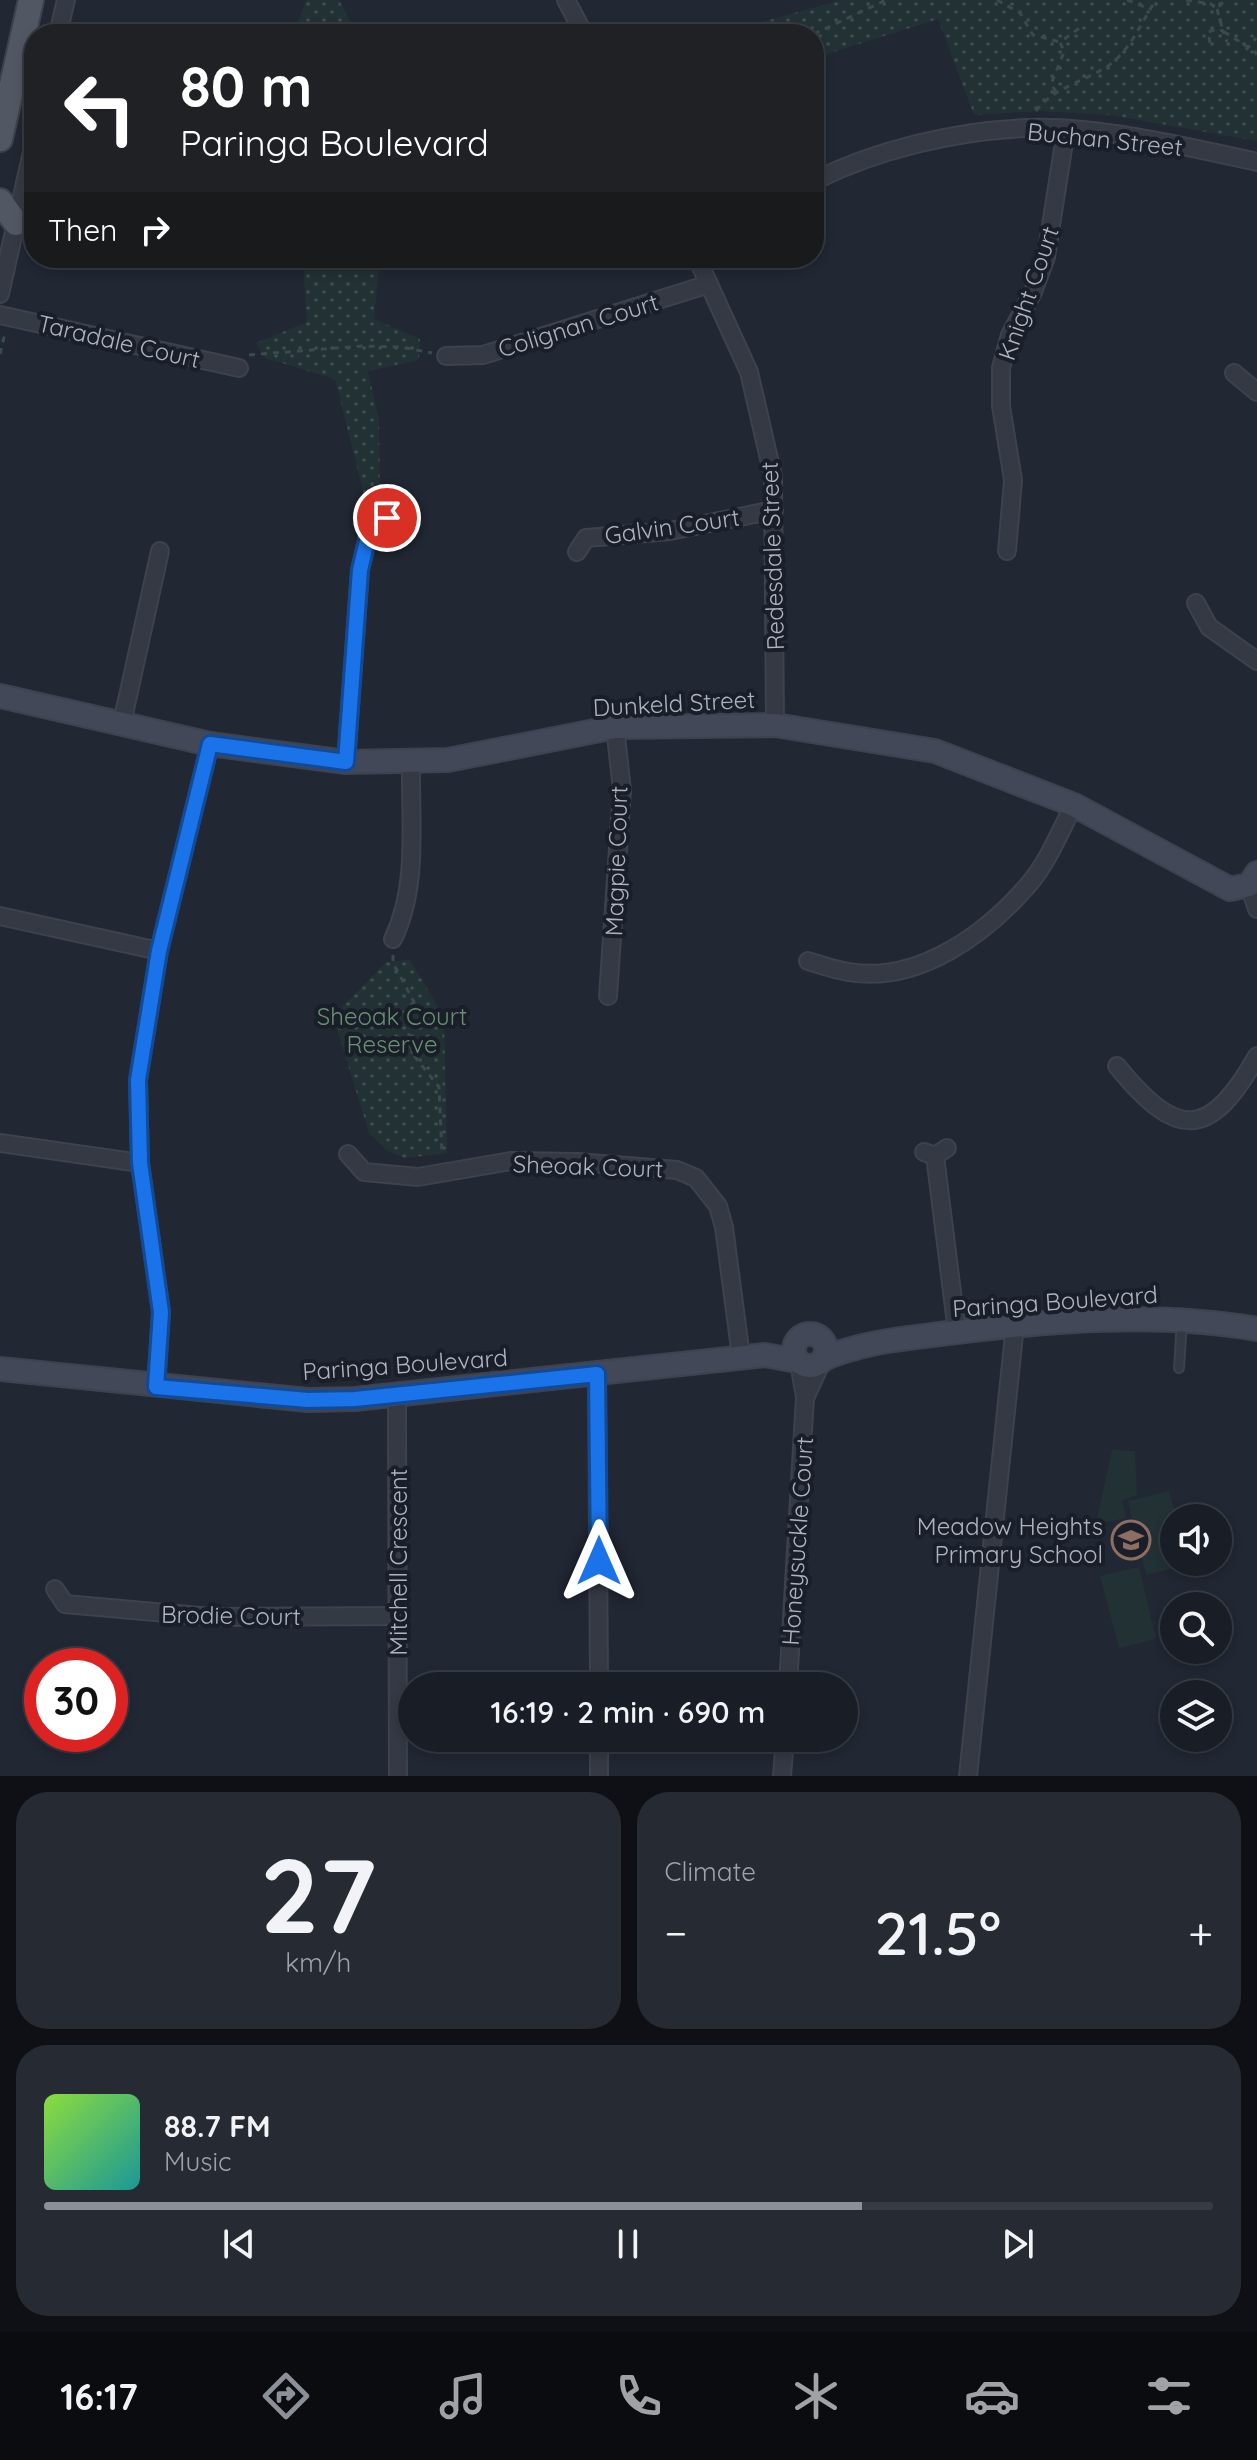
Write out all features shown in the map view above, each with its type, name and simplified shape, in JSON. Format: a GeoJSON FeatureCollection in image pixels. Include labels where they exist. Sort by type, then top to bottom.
{"type":"FeatureCollection","features":[{"type":"Feature","properties":{"kind":"main road"},"geometry":{"type":"LineString","coordinates":[[26,24],[31,0]]}},
{"type":"Feature","properties":{"kind":"main road"},"geometry":{"type":"LineString","coordinates":[[0,139],[24,31]]}},
{"type":"Feature","properties":{"kind":"main road"},"geometry":{"type":"LineString","coordinates":[[0,201],[16,223]]}},
{"type":"Feature","properties":{"kind":"street"},"geometry":{"type":"LineString","coordinates":[[60,24],[66,0]]}},
{"type":"Feature","properties":{"kind":"street"},"geometry":{"type":"LineString","coordinates":[[566,0],[579,24]]}},
{"type":"Feature","properties":{"kind":"street","name":"Buchan Street"},"geometry":{"type":"LineString","coordinates":[[824,177],[905,147],[1028,128],[1177,145],[1257,162]]}},
{"type":"Feature","properties":{"kind":"street","name":"Knight Court"},"geometry":{"type":"LineString","coordinates":[[1007,551],[1013,480],[1001,406],[1001,368],[1010,335],[1033,292],[1046,257],[1066,130]]}},
{"type":"Feature","properties":{"kind":"street"},"geometry":{"type":"LineString","coordinates":[[0,294],[24,187]]}},
{"type":"Feature","properties":{"kind":"street","name":"Redesdale Street"},"geometry":{"type":"LineString","coordinates":[[702,268],[749,372],[765,432],[774,510],[775,725]]}},
{"type":"Feature","properties":{"kind":"street","name":"Colignan Court"},"geometry":{"type":"LineString","coordinates":[[446,356],[483,355],[709,284]]}},
{"type":"Feature","properties":{"kind":"street","name":"Taradale Court"},"geometry":{"type":"LineString","coordinates":[[0,315],[231,366]]}},
{"type":"Feature","properties":{"kind":"street"},"geometry":{"type":"LineString","coordinates":[[1234,373],[1257,392]]}},
{"type":"Feature","properties":{"kind":"street","name":"Galvin Court"},"geometry":{"type":"LineString","coordinates":[[577,552],[586,538],[670,531],[774,510]]}},
{"type":"Feature","properties":{"kind":"street"},"geometry":{"type":"LineString","coordinates":[[346,762],[360,570],[370,528],[387,518]]}},
{"type":"Feature","properties":{"kind":"street"},"geometry":{"type":"LineString","coordinates":[[122,723],[160,551]]}},
{"type":"Feature","properties":{"kind":"street"},"geometry":{"type":"LineString","coordinates":[[1196,603],[1209,627],[1257,661]]}},
{"type":"Feature","properties":{"kind":"street","name":"Dunkeld Street"},"geometry":{"type":"LineString","coordinates":[[0,696],[210,744],[346,762],[448,760],[615,727],[775,725],[935,751],[1074,805],[1245,883],[1257,909]]}},
{"type":"Feature","properties":{"kind":"street","name":"Magpie Court"},"geometry":{"type":"LineString","coordinates":[[608,996],[622,790],[615,727]]}},
{"type":"Feature","properties":{"kind":"street"},"geometry":{"type":"LineString","coordinates":[[156,1387],[161,1312],[140,1163],[138,1080],[159,951],[210,744]]}},
{"type":"Feature","properties":{"kind":"street"},"geometry":{"type":"LineString","coordinates":[[393,939],[404,917],[410,884],[411,763]]}},
{"type":"Feature","properties":{"kind":"street"},"geometry":{"type":"LineString","coordinates":[[808,961],[851,973],[891,972],[932,961],[957,948],[1029,884],[1074,805]]}},
{"type":"Feature","properties":{"kind":"street"},"geometry":{"type":"LineString","coordinates":[[0,916],[159,951]]}},
{"type":"Feature","properties":{"kind":"street"},"geometry":{"type":"LineString","coordinates":[[1117,1066],[1144,1100],[1162,1112],[1197,1120],[1216,1113],[1229,1101],[1257,1056]]}},
{"type":"Feature","properties":{"kind":"street"},"geometry":{"type":"LineString","coordinates":[[0,1143],[140,1163]]}},
{"type":"Feature","properties":{"kind":"street"},"geometry":{"type":"LineString","coordinates":[[935,1152],[957,1332]]}},
{"type":"Feature","properties":{"kind":"street","name":"Sheoak Court"},"geometry":{"type":"LineString","coordinates":[[348,1154],[364,1172],[418,1177],[511,1161],[654,1166],[677,1170],[696,1178],[718,1206],[724,1227],[741,1357]]}},
{"type":"Feature","properties":{"kind":"street","name":"Paringa Boulevard"},"geometry":{"type":"LineString","coordinates":[[0,1369],[308,1400],[397,1396],[741,1357],[809,1354],[1015,1325],[1182,1321],[1257,1329]]}},
{"type":"Feature","properties":{"kind":"street"},"geometry":{"type":"LineString","coordinates":[[968,1776],[1015,1325]]}},
{"type":"Feature","properties":{"kind":"street","name":"Honeysuckle Court"},"geometry":{"type":"LineString","coordinates":[[789,1672],[809,1354]]}},
{"type":"Feature","properties":{"kind":"street"},"geometry":{"type":"LineString","coordinates":[[597,1374],[599,1672]]}},
{"type":"Feature","properties":{"kind":"street","name":"Mitchell Crescent"},"geometry":{"type":"LineString","coordinates":[[397,1396],[398,1776]]}},
{"type":"Feature","properties":{"kind":"street","name":"Brodie Court"},"geometry":{"type":"LineString","coordinates":[[55,1589],[62,1611],[211,1617],[399,1616]]}},
{"type":"Feature","properties":{"kind":"street"},"geometry":{"type":"LineString","coordinates":[[599,1752],[599,1776]]}},
{"type":"Feature","properties":{"kind":"street"},"geometry":{"type":"LineString","coordinates":[[782,1776],[784,1752]]}},
{"type":"Feature","properties":{"kind":"lane"},"geometry":{"type":"LineString","coordinates":[[1179,1368],[1182,1321]]}},
{"type":"Feature","properties":{"kind":"path"},"geometry":{"type":"LineString","coordinates":[[824,29],[886,0]]}},
{"type":"Feature","properties":{"kind":"path"},"geometry":{"type":"LineString","coordinates":[[997,0],[1020,13],[1033,35],[1060,42]]}},
{"type":"Feature","properties":{"kind":"path"},"geometry":{"type":"LineString","coordinates":[[1127,0],[1150,9]]}},
{"type":"Feature","properties":{"kind":"path"},"geometry":{"type":"LineString","coordinates":[[1028,128],[1041,105],[1056,93],[1111,64],[1127,48],[1156,0]]}},
{"type":"Feature","properties":{"kind":"path"},"geometry":{"type":"LineString","coordinates":[[1186,0],[1211,4],[1217,9],[1227,42]]}},
{"type":"Feature","properties":{"kind":"path"},"geometry":{"type":"LineString","coordinates":[[1217,9],[1225,0]]}},
{"type":"Feature","properties":{"kind":"path"},"geometry":{"type":"LineString","coordinates":[[1060,42],[1081,27]]}},
{"type":"Feature","properties":{"kind":"path"},"geometry":{"type":"LineString","coordinates":[[1210,43],[1210,30],[1223,31],[1250,45],[1257,53],[1250,57]]}},
{"type":"Feature","properties":{"kind":"path"},"geometry":{"type":"LineString","coordinates":[[1246,50],[1256,38]]}},
{"type":"Feature","properties":{"kind":"path"},"geometry":{"type":"LineString","coordinates":[[1056,93],[1051,84],[1064,52],[1060,42]]}},
{"type":"Feature","properties":{"kind":"path"},"geometry":{"type":"LineString","coordinates":[[231,366],[254,353],[362,346],[401,347],[446,356]]}},
{"type":"Feature","properties":{"kind":"path"},"geometry":{"type":"LineString","coordinates":[[393,939],[393,963],[414,1002],[408,1041],[415,1057],[439,1087],[441,1154],[446,1172]]}},
{"type":"Feature","properties":{"kind":"green space"},"geometry":{"type":"Polygon","coordinates":[[[306,0],[339,0],[352,24],[298,24],[306,0]]]}},
{"type":"Feature","properties":{"kind":"green space"},"geometry":{"type":"Polygon","coordinates":[[[841,0],[1257,0],[1257,141],[1110,115],[1039,111],[974,115],[938,19],[824,55],[824,24],[755,24],[841,0]]]}},
{"type":"Feature","properties":{"kind":"green space"},"geometry":{"type":"Polygon","coordinates":[[[304,268],[379,268],[374,319],[420,339],[419,360],[368,371],[379,420],[380,490],[364,495],[335,379],[265,358],[256,343],[307,322],[304,268]]]}},
{"type":"Feature","properties":{"kind":"green space","name":"Sheoak Court Reserve"},"geometry":{"type":"Polygon","coordinates":[[[410,960],[444,1017],[447,1153],[405,1158],[387,1151],[369,1133],[333,1016],[386,962],[410,960]]]}},
{"type":"Feature","properties":{"kind":"green space"},"geometry":{"type":"Polygon","coordinates":[[[1112,1450],[1135,1451],[1137,1495],[1122,1501],[1126,1518],[1096,1524],[1112,1450]]]}},
{"type":"Feature","properties":{"kind":"green space"},"geometry":{"type":"Polygon","coordinates":[[[1169,1491],[1172,1504],[1160,1504],[1160,1572],[1146,1575],[1128,1501],[1169,1491]]]}},
{"type":"Feature","properties":{"kind":"green space"},"geometry":{"type":"Polygon","coordinates":[[[1139,1567],[1156,1639],[1119,1648],[1100,1576],[1139,1567]]]}},
{"type":"Feature","properties":{"kind":"place","name":"Meadow Heights Primary School"},"geometry":{"type":"Point","coordinates":[1131,1540]}},
{"type":"Feature","properties":{"kind":"route"},"geometry":{"type":"LineString","coordinates":[[387,518],[370,528],[360,570],[346,762],[210,744],[159,951],[138,1080],[140,1163],[161,1312],[156,1387],[308,1400],[355,1399],[597,1374],[599,1561]]}}]}
